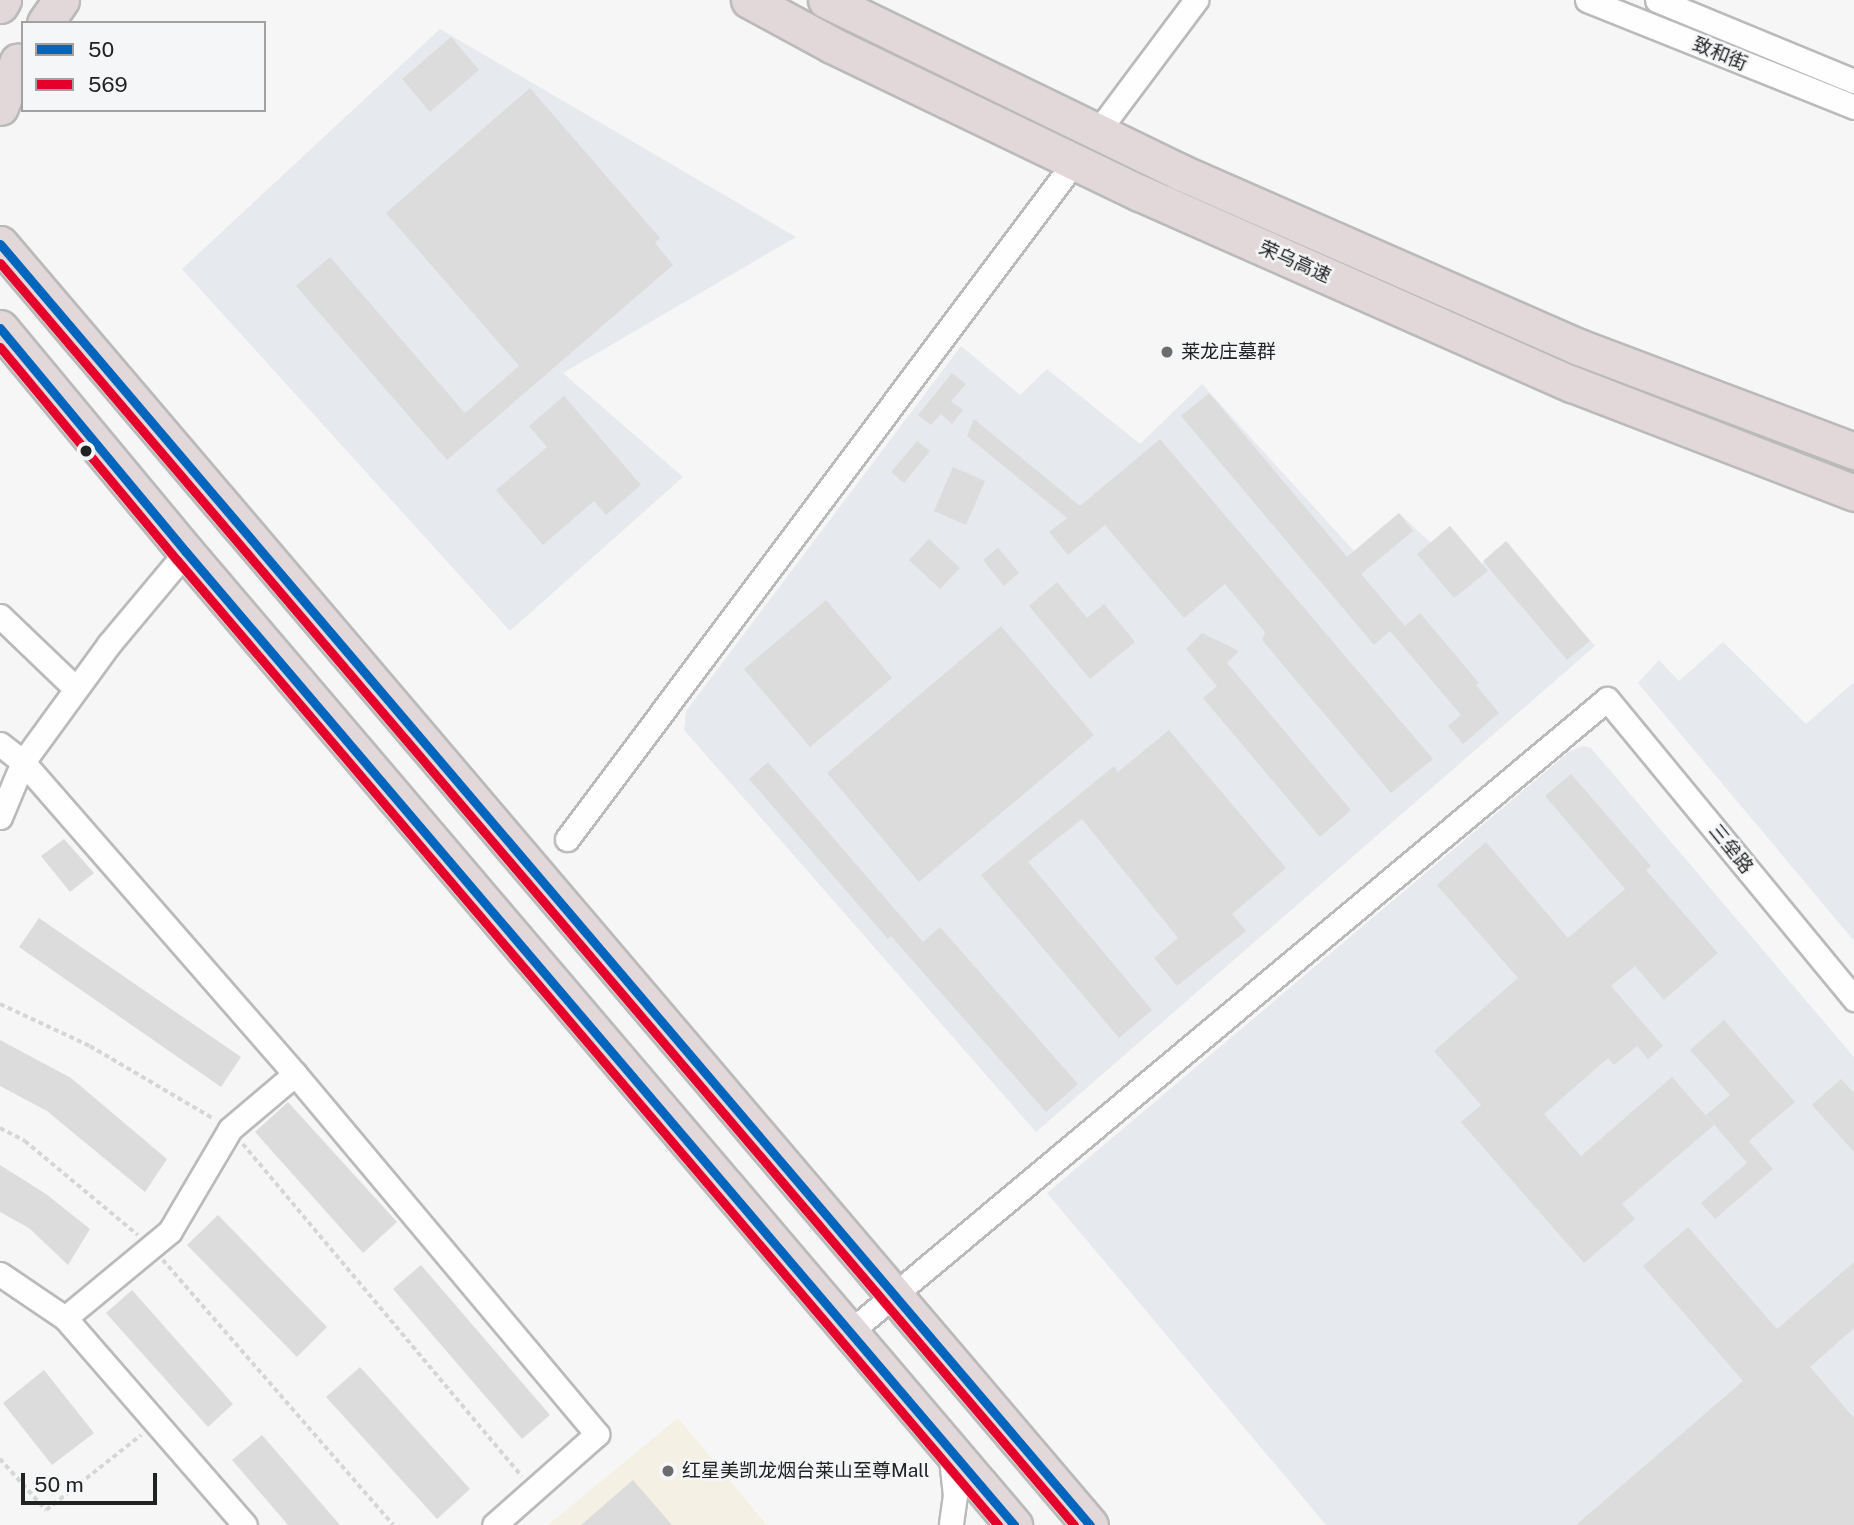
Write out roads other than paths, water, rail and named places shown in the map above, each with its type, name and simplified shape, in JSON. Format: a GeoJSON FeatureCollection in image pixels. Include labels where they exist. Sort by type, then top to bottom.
{"type":"FeatureCollection","features":[{"type":"Feature","properties":{"kind":"highway"},"geometry":{"type":"LineString","coordinates":[[0,5],[3,0]]}},
{"type":"Feature","properties":{"kind":"highway"},"geometry":{"type":"LineString","coordinates":[[46,21],[61,0]]}},
{"type":"Feature","properties":{"kind":"highway","name":"荣乌高速"},"geometry":{"type":"LineString","coordinates":[[750,0],[832,45],[1178,210],[1572,384],[1854,493]]}},
{"type":"Feature","properties":{"kind":"highway","name":"荣乌高速"},"geometry":{"type":"LineString","coordinates":[[826,0],[1205,183],[1579,347],[1854,451]]}},
{"type":"Feature","properties":{"kind":"highway"},"geometry":{"type":"LineString","coordinates":[[0,107],[13,66]]}},
{"type":"Feature","properties":{"kind":"highway"},"geometry":{"type":"LineString","coordinates":[[0,224],[23,271]]}},
{"type":"Feature","properties":{"kind":"highway"},"geometry":{"type":"LineString","coordinates":[[0,244],[1090,1525]]}},
{"type":"Feature","properties":{"kind":"highway"},"geometry":{"type":"LineString","coordinates":[[0,328],[186,552],[1014,1525]]}},
{"type":"Feature","properties":{"kind":"street"},"geometry":{"type":"LineString","coordinates":[[1104,123],[1196,0]]}},
{"type":"Feature","properties":{"kind":"street","name":"致和街"},"geometry":{"type":"LineString","coordinates":[[1587,0],[1854,107]]}},
{"type":"Feature","properties":{"kind":"street","name":"致和街"},"geometry":{"type":"LineString","coordinates":[[1657,0],[1854,81]]}},
{"type":"Feature","properties":{"kind":"street"},"geometry":{"type":"LineString","coordinates":[[567,839],[1063,177]]}},
{"type":"Feature","properties":{"kind":"street"},"geometry":{"type":"LineString","coordinates":[[0,817],[23,762],[109,644],[186,552]]}},
{"type":"Feature","properties":{"kind":"street"},"geometry":{"type":"LineString","coordinates":[[0,616],[76,689]]}},
{"type":"Feature","properties":{"kind":"street","name":"三垒路"},"geometry":{"type":"LineString","coordinates":[[894,1296],[1607,698],[1854,999]]}},
{"type":"Feature","properties":{"kind":"street"},"geometry":{"type":"LineString","coordinates":[[0,744],[23,762],[295,1074],[597,1434],[494,1525]]}},
{"type":"Feature","properties":{"kind":"street"},"geometry":{"type":"LineString","coordinates":[[65,1318],[170,1231],[230,1129],[295,1074]]}},
{"type":"Feature","properties":{"kind":"street"},"geometry":{"type":"LineString","coordinates":[[0,1274],[65,1318],[245,1525]]}},
{"type":"Feature","properties":{"kind":"street"},"geometry":{"type":"LineString","coordinates":[[851,1331],[894,1296]]}},
{"type":"Feature","properties":{"kind":"street"},"geometry":{"type":"LineString","coordinates":[[950,1447],[955,1494],[951,1525]]}},
{"type":"Feature","properties":{"kind":"place","name":"莱龙庄墓群"},"geometry":{"type":"Point","coordinates":[1167,352]}},
{"type":"Feature","properties":{"kind":"place","name":"红星美凯龙烟台莱山至尊Mall"},"geometry":{"type":"Point","coordinates":[668,1471]}}]}
